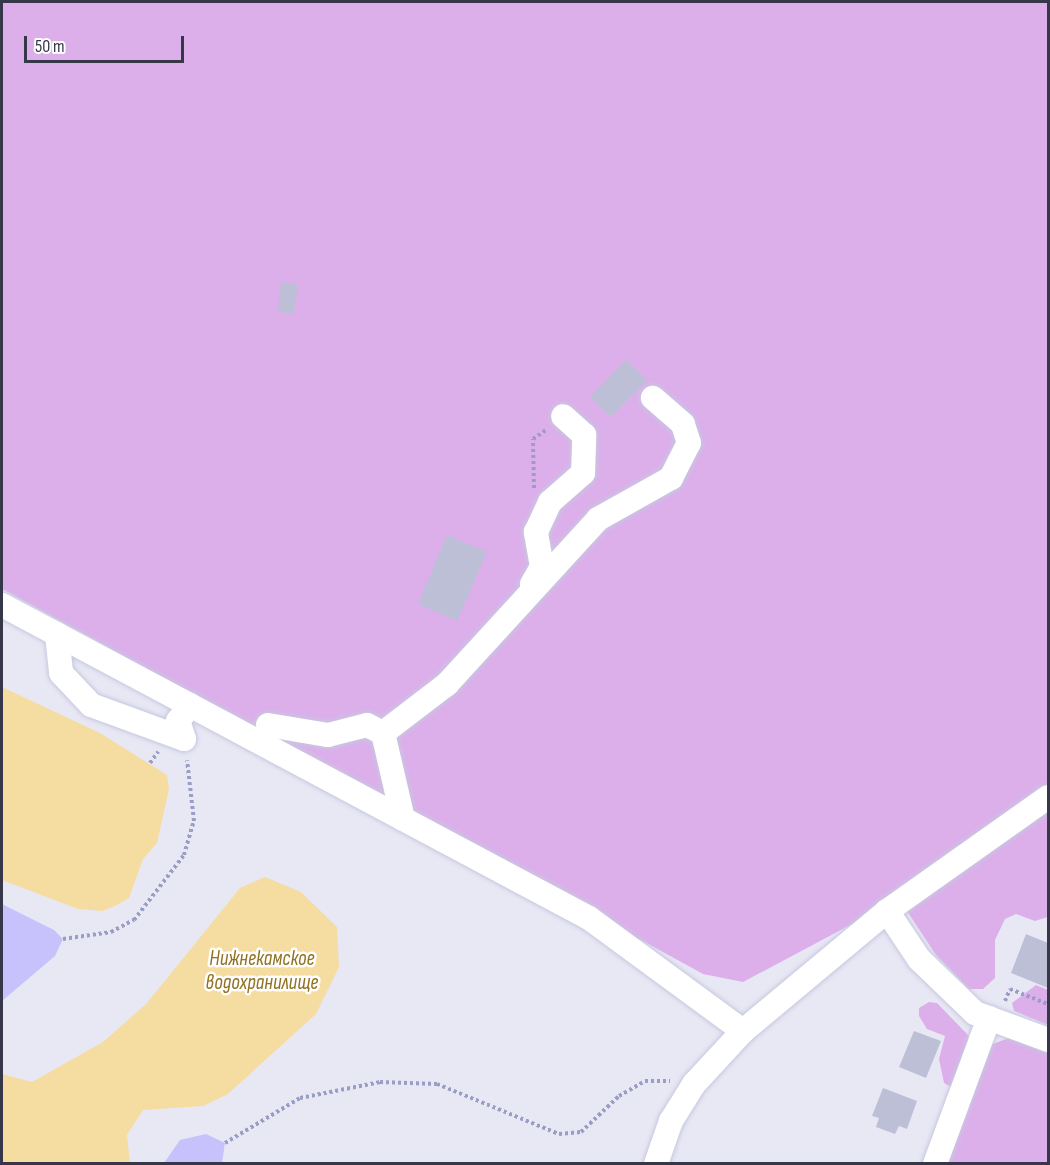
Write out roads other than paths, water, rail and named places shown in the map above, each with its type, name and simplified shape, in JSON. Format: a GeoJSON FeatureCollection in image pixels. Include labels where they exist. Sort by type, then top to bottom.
{"type":"FeatureCollection","features":[{"type":"Feature","properties":{"kind":"street"},"geometry":{"type":"LineString","coordinates":[[383,733],[447,684],[524,597],[598,519],[671,477],[689,443],[683,424],[653,398]]}},
{"type":"Feature","properties":{"kind":"street"},"geometry":{"type":"LineString","coordinates":[[524,597],[542,567],[536,532],[550,502],[583,472],[584,435],[563,417]]}},
{"type":"Feature","properties":{"kind":"street"},"geometry":{"type":"LineString","coordinates":[[2,605],[589,918],[743,1031]]}},
{"type":"Feature","properties":{"kind":"street"},"geometry":{"type":"LineString","coordinates":[[57,634],[61,673],[91,705],[184,739],[178,721],[190,705]]}},
{"type":"Feature","properties":{"kind":"street"},"geometry":{"type":"LineString","coordinates":[[268,724],[328,735],[367,725],[383,733]]}},
{"type":"Feature","properties":{"kind":"street"},"geometry":{"type":"LineString","coordinates":[[383,733],[403,819]]}},
{"type":"Feature","properties":{"kind":"street"},"geometry":{"type":"LineString","coordinates":[[656,1164],[671,1121],[694,1084],[743,1031],[887,911],[1048,797]]}},
{"type":"Feature","properties":{"kind":"street"},"geometry":{"type":"LineString","coordinates":[[887,911],[919,959],[975,1013],[1048,1040]]}},
{"type":"Feature","properties":{"kind":"street"},"geometry":{"type":"LineString","coordinates":[[935,1164],[993,1020]]}},
{"type":"Feature","properties":{"kind":"water"},"geometry":{"type":"Polygon","coordinates":[[[2,687],[100,733],[167,775],[169,789],[157,843],[143,859],[129,898],[117,905],[103,911],[78,909],[2,880],[2,687]]]}},
{"type":"Feature","properties":{"kind":"water","name":"Нижнекамское водохранилище"},"geometry":{"type":"Polygon","coordinates":[[[265,877],[301,892],[337,927],[339,967],[316,1014],[228,1094],[203,1106],[143,1110],[127,1135],[130,1163],[2,1163],[2,1074],[32,1082],[103,1042],[147,1003],[240,888],[265,877]]]}}]}
